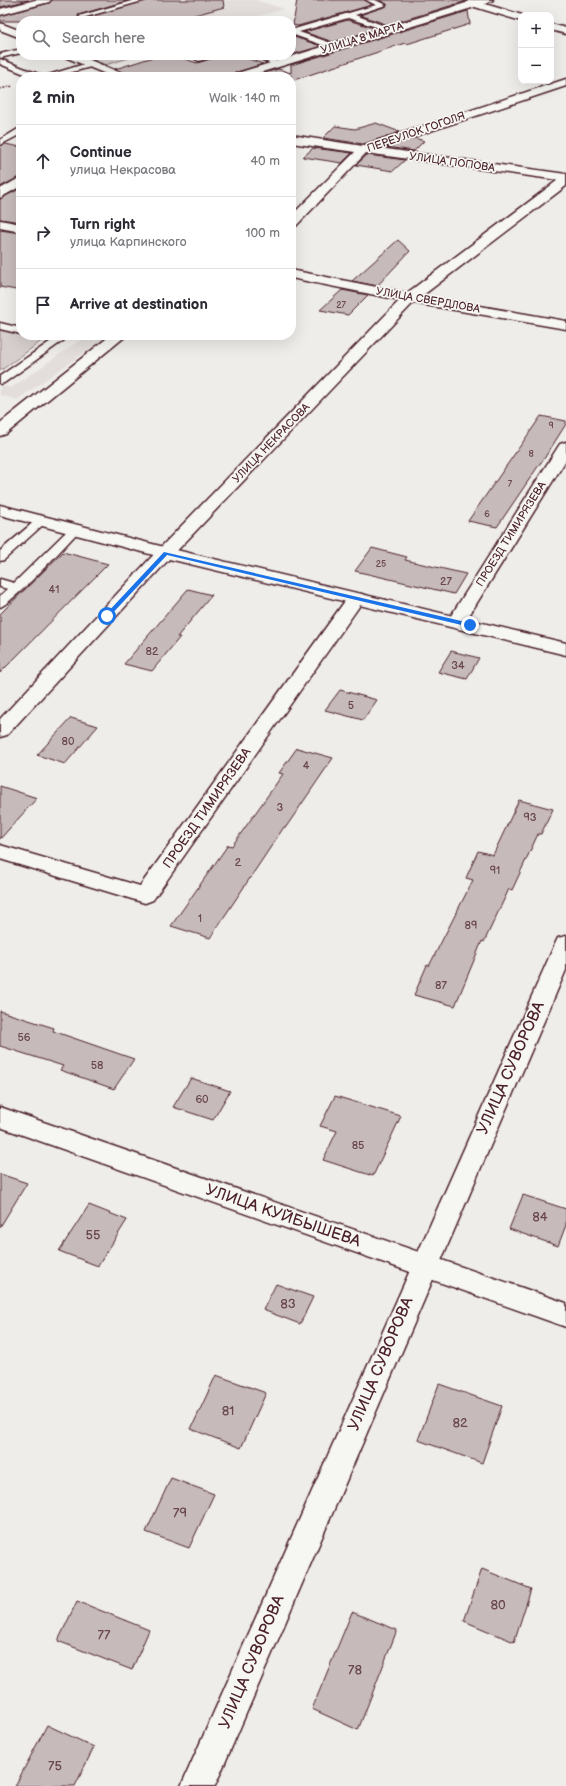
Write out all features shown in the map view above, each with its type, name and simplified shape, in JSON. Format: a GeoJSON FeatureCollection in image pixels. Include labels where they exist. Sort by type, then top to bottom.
{"type":"FeatureCollection","features":[{"type":"Feature","properties":{"kind":"street"},"geometry":{"type":"LineString","coordinates":[[0,12],[46,0]]}},
{"type":"Feature","properties":{"kind":"street"},"geometry":{"type":"LineString","coordinates":[[462,0],[518,17]]}},
{"type":"Feature","properties":{"kind":"street","name":"УЛИЦА 8 МАРТА"},"geometry":{"type":"LineString","coordinates":[[296,59],[488,0]]}},
{"type":"Feature","properties":{"kind":"street"},"geometry":{"type":"LineString","coordinates":[[0,26],[16,33]]}},
{"type":"Feature","properties":{"kind":"street"},"geometry":{"type":"LineString","coordinates":[[554,28],[566,31]]}},
{"type":"Feature","properties":{"kind":"street"},"geometry":{"type":"LineString","coordinates":[[81,60],[110,72]]}},
{"type":"Feature","properties":{"kind":"street","name":"УЛИЦА 8 МАРТА"},"geometry":{"type":"LineString","coordinates":[[252,72],[292,60]]}},
{"type":"Feature","properties":{"kind":"street","name":"ПЕРЕУЛОК ГОГОЛЯ"},"geometry":{"type":"LineString","coordinates":[[296,218],[364,149],[566,82]]}},
{"type":"Feature","properties":{"kind":"street","name":"УЛИЦА ПОПОВА"},"geometry":{"type":"LineString","coordinates":[[296,139],[566,179]]}},
{"type":"Feature","properties":{"kind":"street","name":"УЛИЦА НЕКРАСОВА"},"geometry":{"type":"LineString","coordinates":[[0,731],[166,553],[410,298],[566,179]]}},
{"type":"Feature","properties":{"kind":"street"},"geometry":{"type":"LineString","coordinates":[[0,194],[16,184]]}},
{"type":"Feature","properties":{"kind":"street"},"geometry":{"type":"LineString","coordinates":[[0,224],[16,227]]}},
{"type":"Feature","properties":{"kind":"street","name":"УЛИЦА СВЕРДЛОВА"},"geometry":{"type":"LineString","coordinates":[[296,275],[410,298],[566,325]]}},
{"type":"Feature","properties":{"kind":"street"},"geometry":{"type":"LineString","coordinates":[[0,431],[114,340]]}},
{"type":"Feature","properties":{"kind":"street","name":"ПРОЕЗД ТИМИРЯЗЕВА"},"geometry":{"type":"LineString","coordinates":[[456,622],[566,447]]}},
{"type":"Feature","properties":{"kind":"street"},"geometry":{"type":"LineString","coordinates":[[0,510],[166,553],[566,649]]}},
{"type":"Feature","properties":{"kind":"street","name":"ПРОЕЗД ТИМИРЯЗЕВА"},"geometry":{"type":"LineString","coordinates":[[0,852],[145,895],[356,598]]}},
{"type":"Feature","properties":{"kind":"street","name":"УЛИЦА СУВОРОВА"},"geometry":{"type":"LineString","coordinates":[[198,1786],[566,944]]}},
{"type":"Feature","properties":{"kind":"street","name":"УЛИЦА КУЙБЫШЕВА"},"geometry":{"type":"LineString","coordinates":[[0,1117],[566,1315]]}},
{"type":"Feature","properties":{"kind":"lane"},"geometry":{"type":"LineString","coordinates":[[82,16],[143,0]]}},
{"type":"Feature","properties":{"kind":"lane"},"geometry":{"type":"LineString","coordinates":[[296,31],[383,5],[368,0]]}},
{"type":"Feature","properties":{"kind":"lane"},"geometry":{"type":"LineString","coordinates":[[102,2],[115,7]]}},
{"type":"Feature","properties":{"kind":"lane"},"geometry":{"type":"LineString","coordinates":[[347,16],[391,30]]}},
{"type":"Feature","properties":{"kind":"lane"},"geometry":{"type":"LineString","coordinates":[[296,34],[334,47]]}},
{"type":"Feature","properties":{"kind":"lane"},"geometry":{"type":"LineString","coordinates":[[0,56],[16,52]]}},
{"type":"Feature","properties":{"kind":"lane"},"geometry":{"type":"LineString","coordinates":[[268,60],[279,64]]}},
{"type":"Feature","properties":{"kind":"lane"},"geometry":{"type":"LineString","coordinates":[[0,61],[26,72]]}},
{"type":"Feature","properties":{"kind":"lane"},"geometry":{"type":"LineString","coordinates":[[63,72],[91,64]]}},
{"type":"Feature","properties":{"kind":"lane"},"geometry":{"type":"LineString","coordinates":[[0,143],[16,134]]}},
{"type":"Feature","properties":{"kind":"lane"},"geometry":{"type":"LineString","coordinates":[[8,138],[16,140]]}},
{"type":"Feature","properties":{"kind":"lane"},"geometry":{"type":"LineString","coordinates":[[0,326],[16,330]]}},
{"type":"Feature","properties":{"kind":"lane"},"geometry":{"type":"LineString","coordinates":[[0,381],[58,340]]}},
{"type":"Feature","properties":{"kind":"lane"},"geometry":{"type":"LineString","coordinates":[[0,557],[41,521]]}},
{"type":"Feature","properties":{"kind":"lane"},"geometry":{"type":"LineString","coordinates":[[0,603],[74,530]]}},
{"type":"Feature","properties":{"kind":"lane"},"geometry":{"type":"LineString","coordinates":[[0,583],[16,588]]}},
{"type":"Feature","properties":{"kind":"shaded area"},"geometry":{"type":"Polygon","coordinates":[[[195,0],[256,0],[284,9],[259,16],[136,16],[195,0]]]}},
{"type":"Feature","properties":{"kind":"shaded area"},"geometry":{"type":"Polygon","coordinates":[[[93,60],[122,60],[105,65],[93,60]]]}},
{"type":"Feature","properties":{"kind":"shaded area"},"geometry":{"type":"Polygon","coordinates":[[[0,330],[16,334],[16,340],[43,340],[0,371],[0,330]]]}},
{"type":"Feature","properties":{"kind":"shaded area"},"geometry":{"type":"Polygon","coordinates":[[[80,340],[110,340],[98,349],[92,347],[17,400],[0,395],[0,385],[11,388],[80,340]]]}},
{"type":"Feature","properties":{"kind":"building"},"geometry":{"type":"Polygon","coordinates":[[[0,0],[29,0],[0,7],[0,0]]]}},
{"type":"Feature","properties":{"kind":"building"},"geometry":{"type":"Polygon","coordinates":[[[52,0],[130,0],[78,15],[79,16],[16,16],[16,21],[0,21],[0,16],[49,3],[52,0]]]}},
{"type":"Feature","properties":{"kind":"building"},"geometry":{"type":"Polygon","coordinates":[[[147,0],[223,0],[224,7],[191,16],[92,16],[147,0]]]}},
{"type":"Feature","properties":{"kind":"building"},"geometry":{"type":"Polygon","coordinates":[[[297,0],[365,0],[372,5],[298,26],[296,26],[296,16],[294,16],[297,0]]]}},
{"type":"Feature","properties":{"kind":"building"},"geometry":{"type":"Polygon","coordinates":[[[379,0],[466,1],[388,25],[360,15],[387,6],[387,4],[379,0]]]}},
{"type":"Feature","properties":{"kind":"building"},"geometry":{"type":"Polygon","coordinates":[[[468,11],[470,24],[407,44],[405,43],[296,79],[296,72],[291,72],[291,65],[468,11]]]}},
{"type":"Feature","properties":{"kind":"building"},"geometry":{"type":"Polygon","coordinates":[[[348,20],[377,29],[333,42],[304,32],[348,20]]]}},
{"type":"Feature","properties":{"kind":"building"},"geometry":{"type":"Polygon","coordinates":[[[296,38],[321,46],[296,54],[296,38]]]}},
{"type":"Feature","properties":{"kind":"building"},"geometry":{"type":"Polygon","coordinates":[[[144,60],[188,60],[197,63],[207,60],[252,60],[263,64],[237,72],[122,72],[115,69],[144,60]]]}},
{"type":"Feature","properties":{"kind":"building"},"geometry":{"type":"Polygon","coordinates":[[[278,69],[288,72],[268,72],[278,69]]]}},
{"type":"Feature","properties":{"kind":"building"},"geometry":{"type":"Polygon","coordinates":[[[376,123],[400,132],[363,144],[323,138],[335,126],[355,129],[376,123]]]}},
{"type":"Feature","properties":{"kind":"building"},"geometry":{"type":"Polygon","coordinates":[[[415,138],[424,141],[414,151],[386,147],[415,138]]]}},
{"type":"Feature","properties":{"kind":"building"},"geometry":{"type":"Polygon","coordinates":[[[5,144],[16,146],[16,179],[0,187],[0,146],[5,144]]]}},
{"type":"Feature","properties":{"kind":"building"},"geometry":{"type":"Polygon","coordinates":[[[313,148],[352,153],[342,163],[303,157],[313,148]]]}},
{"type":"Feature","properties":{"kind":"building"},"geometry":{"type":"Polygon","coordinates":[[[367,155],[405,160],[393,171],[356,165],[367,155]]]}},
{"type":"Feature","properties":{"kind":"building"},"geometry":{"type":"Polygon","coordinates":[[[16,191],[16,221],[0,219],[0,199],[16,191]]]}},
{"type":"Feature","properties":{"kind":"building"},"geometry":{"type":"Polygon","coordinates":[[[0,230],[16,232],[16,290],[0,287],[0,230]]]}},
{"type":"Feature","properties":{"kind":"building"},"geometry":{"type":"Polygon","coordinates":[[[398,240],[410,251],[377,286],[352,281],[398,240]]]}},
{"type":"Feature","properties":{"kind":"building"},"geometry":{"type":"Polygon","coordinates":[[[342,290],[368,295],[348,315],[320,310],[342,290]]]}},
{"type":"Feature","properties":{"kind":"building"},"geometry":{"type":"Polygon","coordinates":[[[541,416],[566,421],[566,424],[542,462],[497,527],[468,521],[541,416]]]}},
{"type":"Feature","properties":{"kind":"building"},"geometry":{"type":"Polygon","coordinates":[[[372,548],[407,557],[405,560],[466,574],[454,594],[355,571],[372,548]]]}},
{"type":"Feature","properties":{"kind":"building"},"geometry":{"type":"Polygon","coordinates":[[[63,552],[108,564],[0,673],[0,614],[63,552]]]}},
{"type":"Feature","properties":{"kind":"building"},"geometry":{"type":"Polygon","coordinates":[[[188,589],[212,595],[177,637],[180,637],[152,671],[124,664],[188,589]]]}},
{"type":"Feature","properties":{"kind":"building"},"geometry":{"type":"Polygon","coordinates":[[[451,651],[479,658],[467,679],[438,672],[451,651]]]}},
{"type":"Feature","properties":{"kind":"building"},"geometry":{"type":"Polygon","coordinates":[[[340,690],[377,700],[363,720],[325,710],[340,690]]]}},
{"type":"Feature","properties":{"kind":"building"},"geometry":{"type":"Polygon","coordinates":[[[71,718],[98,726],[65,764],[37,755],[71,718]]]}},
{"type":"Feature","properties":{"kind":"building"},"geometry":{"type":"Polygon","coordinates":[[[297,748],[333,758],[286,827],[284,827],[210,938],[171,926],[228,845],[232,846],[283,774],[279,773],[297,748]]]}},
{"type":"Feature","properties":{"kind":"building"},"geometry":{"type":"Polygon","coordinates":[[[0,786],[37,798],[0,839],[0,786]]]}},
{"type":"Feature","properties":{"kind":"building"},"geometry":{"type":"Polygon","coordinates":[[[519,800],[553,809],[541,834],[538,834],[512,890],[509,889],[484,942],[482,941],[455,1006],[414,995],[427,965],[429,966],[473,880],[466,878],[478,851],[493,855],[519,800]]]}},
{"type":"Feature","properties":{"kind":"building"},"geometry":{"type":"Polygon","coordinates":[[[0,1011],[54,1028],[53,1031],[134,1059],[114,1089],[60,1070],[63,1066],[0,1046],[0,1011]]]}},
{"type":"Feature","properties":{"kind":"building"},"geometry":{"type":"Polygon","coordinates":[[[191,1078],[230,1091],[213,1120],[173,1107],[191,1078]]]}},
{"type":"Feature","properties":{"kind":"building"},"geometry":{"type":"Polygon","coordinates":[[[335,1096],[401,1116],[373,1176],[323,1160],[337,1131],[320,1126],[335,1096]]]}},
{"type":"Feature","properties":{"kind":"building"},"geometry":{"type":"Polygon","coordinates":[[[0,1174],[27,1183],[0,1227],[0,1174]]]}},
{"type":"Feature","properties":{"kind":"building"},"geometry":{"type":"Polygon","coordinates":[[[523,1195],[566,1209],[566,1225],[558,1246],[509,1229],[523,1195]]]}},
{"type":"Feature","properties":{"kind":"building"},"geometry":{"type":"Polygon","coordinates":[[[89,1205],[127,1220],[98,1266],[59,1251],[89,1205]]]}},
{"type":"Feature","properties":{"kind":"building"},"geometry":{"type":"Polygon","coordinates":[[[276,1284],[313,1297],[300,1324],[263,1310],[276,1284]]]}},
{"type":"Feature","properties":{"kind":"building"},"geometry":{"type":"Polygon","coordinates":[[[216,1375],[266,1393],[241,1448],[191,1429],[216,1375]]]}},
{"type":"Feature","properties":{"kind":"building"},"geometry":{"type":"Polygon","coordinates":[[[439,1384],[502,1406],[482,1463],[418,1440],[439,1384]]]}},
{"type":"Feature","properties":{"kind":"building"},"geometry":{"type":"Polygon","coordinates":[[[171,1478],[214,1494],[189,1548],[146,1532],[171,1478]]]}},
{"type":"Feature","properties":{"kind":"building"},"geometry":{"type":"Polygon","coordinates":[[[482,1569],[531,1589],[514,1642],[464,1621],[482,1569]]]}},
{"type":"Feature","properties":{"kind":"building"},"geometry":{"type":"Polygon","coordinates":[[[77,1601],[149,1630],[132,1670],[58,1641],[77,1601]]]}},
{"type":"Feature","properties":{"kind":"building"},"geometry":{"type":"Polygon","coordinates":[[[352,1612],[397,1630],[358,1730],[312,1709],[352,1612]]]}},
{"type":"Feature","properties":{"kind":"building"},"geometry":{"type":"Polygon","coordinates":[[[47,1725],[94,1747],[75,1786],[15,1786],[47,1725]]]}},
{"type":"Feature","properties":{"kind":"route"},"geometry":{"type":"LineString","coordinates":[[107,616],[166,553],[470,625]]}}]}
